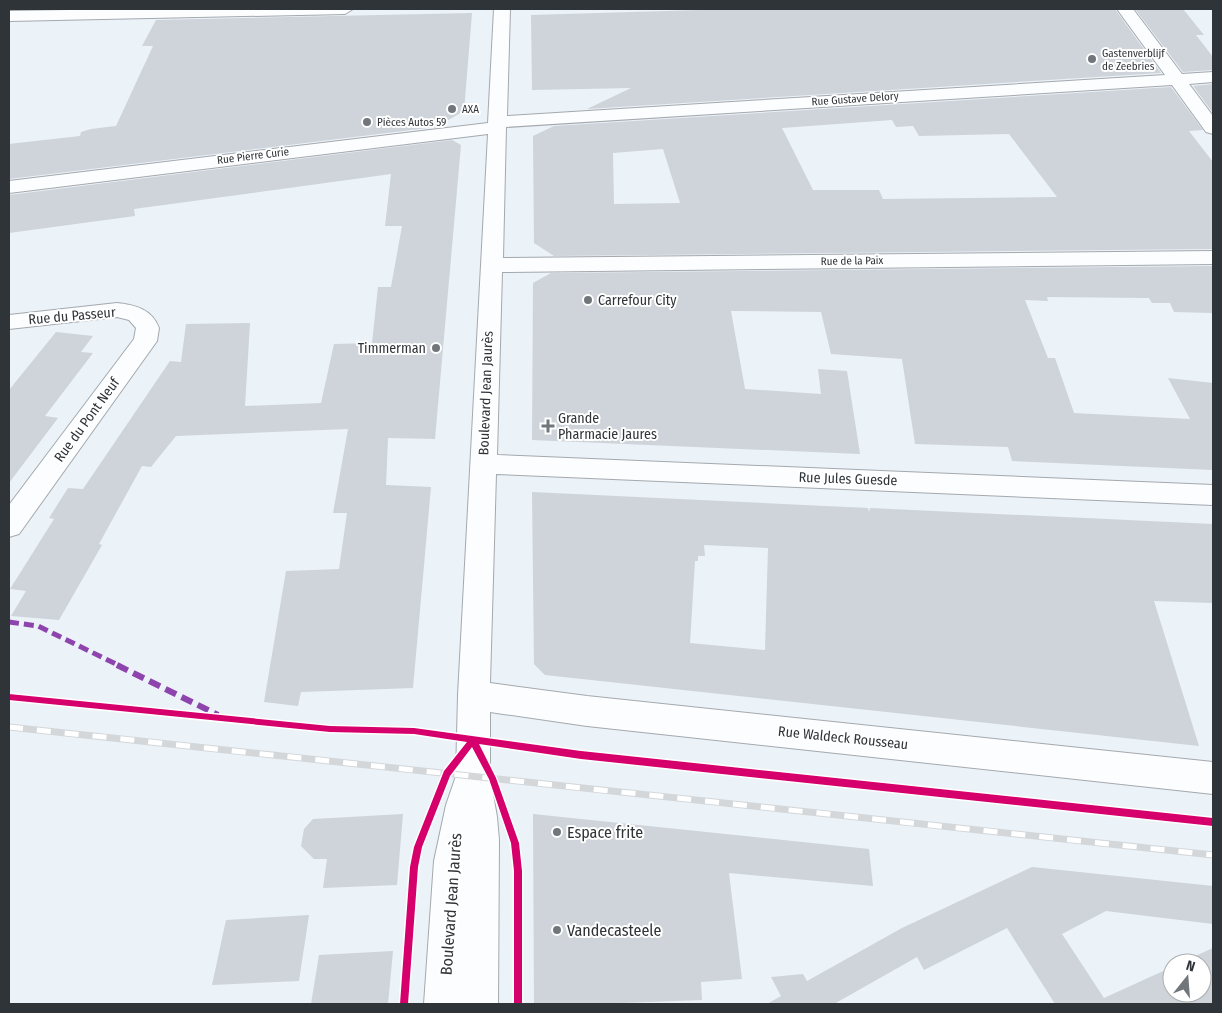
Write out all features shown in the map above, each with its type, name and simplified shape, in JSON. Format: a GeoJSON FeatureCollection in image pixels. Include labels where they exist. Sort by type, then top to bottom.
{"type":"FeatureCollection","features":[{"type":"Feature","properties":{"kind":"street"},"geometry":{"type":"LineString","coordinates":[[9,16],[345,9]]}},
{"type":"Feature","properties":{"kind":"street","name":"Boulevard Jean Jaurès"},"geometry":{"type":"LineString","coordinates":[[478,1004],[481,840],[480,817],[473,776],[474,695],[502,9]]}},
{"type":"Feature","properties":{"kind":"street"},"geometry":{"type":"LineString","coordinates":[[1125,9],[1213,128]]}},
{"type":"Feature","properties":{"kind":"street","name":"Rue Gustave Delory"},"geometry":{"type":"LineString","coordinates":[[498,125],[1175,78],[1213,77]]}},
{"type":"Feature","properties":{"kind":"street","name":"Rue Pierre Curie"},"geometry":{"type":"LineString","coordinates":[[9,187],[498,125]]}},
{"type":"Feature","properties":{"kind":"street","name":"Rue de la Paix"},"geometry":{"type":"LineString","coordinates":[[492,265],[1213,258]]}},
{"type":"Feature","properties":{"kind":"street","name":"Rue du Passeur"},"geometry":{"type":"LineString","coordinates":[[9,322],[107,310],[135,314]]}},
{"type":"Feature","properties":{"kind":"street","name":"Rue du Pont Neuf"},"geometry":{"type":"LineString","coordinates":[[9,526],[145,341],[148,335],[147,323],[135,314]]}},
{"type":"Feature","properties":{"kind":"street","name":"Rue Jules Guesde"},"geometry":{"type":"LineString","coordinates":[[483,464],[1213,495]]}},
{"type":"Feature","properties":{"kind":"street","name":"Rue Waldeck Rousseau"},"geometry":{"type":"LineString","coordinates":[[474,695],[586,711],[1213,778]]}},
{"type":"Feature","properties":{"kind":"street","name":"Boulevard Jean Jaurès"},"geometry":{"type":"LineString","coordinates":[[444,1004],[455,839],[463,802],[473,776]]}},
{"type":"Feature","properties":{"kind":"building"},"geometry":{"type":"Polygon","coordinates":[[[733,9],[1115,9],[1161,73],[587,109],[631,88],[532,90],[531,15],[733,9]]]}},
{"type":"Feature","properties":{"kind":"building"},"geometry":{"type":"Polygon","coordinates":[[[1135,9],[1183,9],[1204,35],[1196,35],[1213,57],[1213,70],[1183,72],[1135,9]]]}},
{"type":"Feature","properties":{"kind":"building"},"geometry":{"type":"Polygon","coordinates":[[[472,13],[464,111],[436,127],[9,179],[9,144],[80,136],[81,132],[91,129],[116,126],[153,46],[142,46],[156,20],[472,13]]]}},
{"type":"Feature","properties":{"kind":"building"},"geometry":{"type":"Polygon","coordinates":[[[1213,84],[1213,113],[1193,86],[1213,84]]]}},
{"type":"Feature","properties":{"kind":"building"},"geometry":{"type":"Polygon","coordinates":[[[1171,87],[1203,130],[1189,131],[1213,162],[1213,249],[554,256],[534,243],[533,136],[554,126],[1171,87]],[[892,120],[782,128],[813,190],[879,190],[883,199],[1057,197],[1009,134],[919,136],[913,126],[896,127],[892,120]],[[663,149],[613,153],[614,204],[680,203],[663,149]]]}},
{"type":"Feature","properties":{"kind":"building"},"geometry":{"type":"Polygon","coordinates":[[[452,140],[461,145],[435,439],[388,438],[386,485],[431,487],[413,688],[301,692],[298,706],[264,702],[286,571],[339,569],[347,513],[333,513],[348,429],[176,436],[151,467],[142,466],[99,544],[102,545],[59,620],[11,616],[26,591],[10,589],[54,519],[49,518],[68,488],[83,489],[170,361],[181,362],[186,324],[250,323],[245,406],[321,403],[334,344],[372,343],[378,287],[391,287],[402,226],[385,226],[391,174],[134,209],[135,216],[9,233],[9,195],[452,140]]]}},
{"type":"Feature","properties":{"kind":"building"},"geometry":{"type":"Polygon","coordinates":[[[1213,266],[1213,313],[1174,312],[1170,303],[1152,303],[1149,298],[1047,297],[1048,301],[1025,300],[1048,358],[1055,358],[1074,413],[1190,419],[1168,378],[1213,383],[1213,470],[1012,461],[1008,447],[915,444],[902,359],[831,354],[821,312],[731,311],[745,389],[821,394],[818,369],[847,371],[860,454],[532,440],[533,283],[551,273],[1213,266]]]}},
{"type":"Feature","properties":{"kind":"building"},"geometry":{"type":"Polygon","coordinates":[[[56,332],[93,336],[81,352],[93,353],[45,416],[58,418],[9,483],[9,390],[56,332]]]}},
{"type":"Feature","properties":{"kind":"building"},"geometry":{"type":"Polygon","coordinates":[[[532,492],[868,508],[869,512],[870,508],[1213,524],[1213,603],[1154,601],[1199,746],[545,675],[534,664],[532,492]],[[704,545],[705,556],[698,556],[698,561],[695,561],[690,643],[765,650],[768,548],[704,545]]]}},
{"type":"Feature","properties":{"kind":"building"},"geometry":{"type":"Polygon","coordinates":[[[403,814],[397,885],[323,888],[327,859],[314,859],[301,846],[304,829],[313,819],[403,814]]]}},
{"type":"Feature","properties":{"kind":"building"},"geometry":{"type":"Polygon","coordinates":[[[533,814],[869,849],[873,886],[729,873],[742,979],[701,982],[702,1000],[534,1004],[533,814]]]}},
{"type":"Feature","properties":{"kind":"building"},"geometry":{"type":"Polygon","coordinates":[[[1032,867],[1213,886],[1213,924],[1106,911],[1062,934],[1104,998],[1162,972],[1162,1003],[1212,1003],[1212,953],[1202,953],[1213,948],[1213,1004],[1055,1004],[1007,928],[924,970],[917,957],[834,1004],[767,1004],[781,996],[771,977],[803,974],[807,981],[902,928],[1032,867]]]}},
{"type":"Feature","properties":{"kind":"building"},"geometry":{"type":"Polygon","coordinates":[[[309,915],[299,981],[212,985],[226,920],[309,915]]]}},
{"type":"Feature","properties":{"kind":"building"},"geometry":{"type":"Polygon","coordinates":[[[393,951],[388,1004],[311,1004],[319,955],[393,951]]]}},
{"type":"Feature","properties":{"kind":"railway"},"geometry":{"type":"LineString","coordinates":[[9,727],[1213,855]]}},
{"type":"Feature","properties":{"kind":"marked path"},"geometry":{"type":"LineString","coordinates":[[9,622],[38,626],[218,715]]}},
{"type":"Feature","properties":{"kind":"cycle path"},"geometry":{"type":"LineString","coordinates":[[9,697],[330,729],[414,731],[581,755],[1213,822]]}},
{"type":"Feature","properties":{"kind":"cycle path"},"geometry":{"type":"LineString","coordinates":[[404,1004],[414,867],[418,847],[447,774],[473,740],[492,778],[515,843],[518,871],[518,1004]]}},
{"type":"Feature","properties":{"kind":"place","name":"Gastenverblijf de Zeebries"},"geometry":{"type":"Point","coordinates":[1092,59]}},
{"type":"Feature","properties":{"kind":"place","name":"AXA"},"geometry":{"type":"Point","coordinates":[452,109]}},
{"type":"Feature","properties":{"kind":"place","name":"Pièces Autos 59"},"geometry":{"type":"Point","coordinates":[367,122]}},
{"type":"Feature","properties":{"kind":"place","name":"Carrefour City"},"geometry":{"type":"Point","coordinates":[588,300]}},
{"type":"Feature","properties":{"kind":"place","name":"Timmerman"},"geometry":{"type":"Point","coordinates":[436,348]}},
{"type":"Feature","properties":{"kind":"place","name":"Grande Pharmacie Jaures"},"geometry":{"type":"Point","coordinates":[548,426]}},
{"type":"Feature","properties":{"kind":"place","name":"Espace frite"},"geometry":{"type":"Point","coordinates":[557,832]}},
{"type":"Feature","properties":{"kind":"place","name":"Vandecasteele"},"geometry":{"type":"Point","coordinates":[557,930]}}]}
